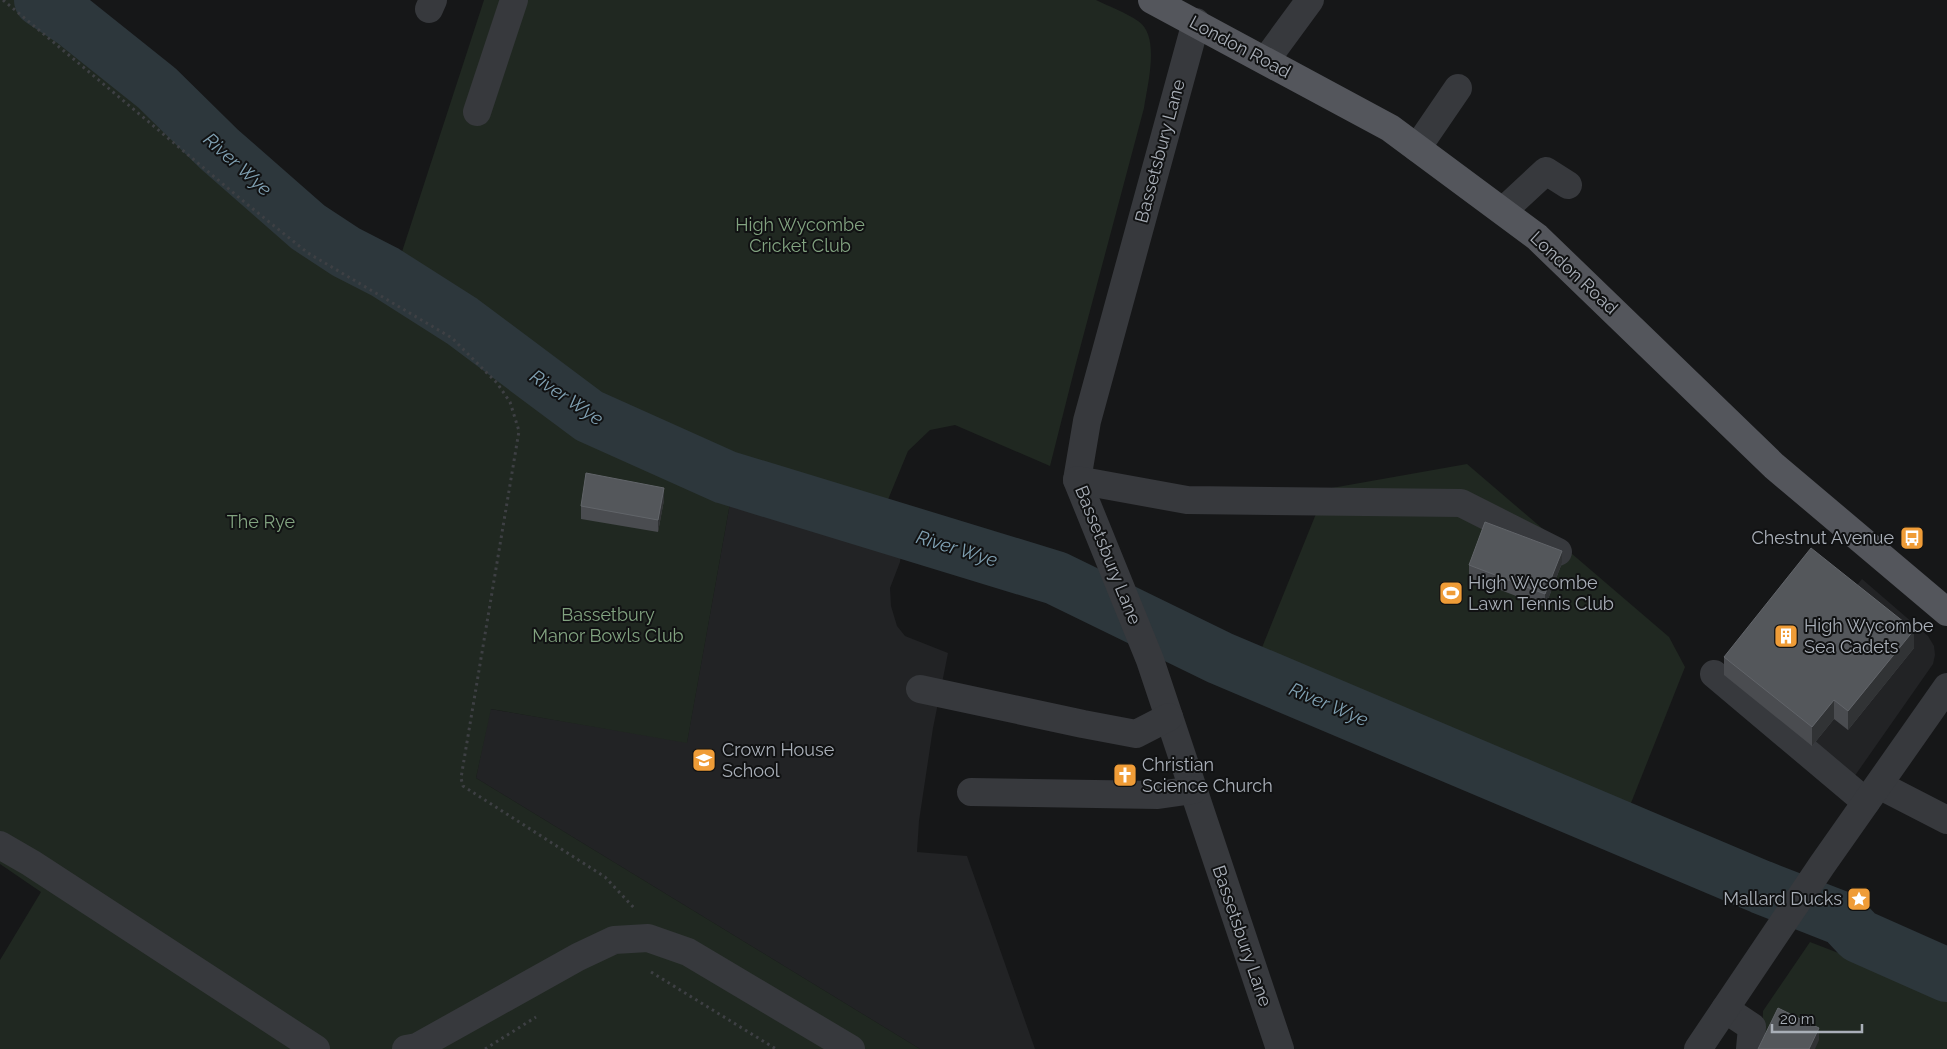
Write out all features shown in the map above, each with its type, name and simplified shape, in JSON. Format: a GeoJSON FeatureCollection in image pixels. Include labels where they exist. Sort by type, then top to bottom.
{"type":"FeatureCollection","features":[{"type":"Feature","properties":{"kind":"main road","name":"London Road"},"geometry":{"type":"LineString","coordinates":[[1152,0],[1390,128],[1537,237],[1774,466],[1947,612]]}},
{"type":"Feature","properties":{"kind":"street"},"geometry":{"type":"LineString","coordinates":[[477,112],[514,0]]}},
{"type":"Feature","properties":{"kind":"street"},"geometry":{"type":"LineString","coordinates":[[1266,60],[1310,0]]}},
{"type":"Feature","properties":{"kind":"street","name":"Bassetsbury Lane"},"geometry":{"type":"LineString","coordinates":[[1196,22],[1087,421],[1077,480],[1150,660],[1280,1049]]}},
{"type":"Feature","properties":{"kind":"street"},"geometry":{"type":"LineString","coordinates":[[1418,148],[1458,88]]}},
{"type":"Feature","properties":{"kind":"street"},"geometry":{"type":"LineString","coordinates":[[1502,211],[1546,171],[1568,185]]}},
{"type":"Feature","properties":{"kind":"street"},"geometry":{"type":"LineString","coordinates":[[1077,480],[1187,500],[1461,503],[1558,552]]}},
{"type":"Feature","properties":{"kind":"street"},"geometry":{"type":"LineString","coordinates":[[1714,674],[1873,794],[1947,820]]}},
{"type":"Feature","properties":{"kind":"street"},"geometry":{"type":"LineString","coordinates":[[1698,1049],[1822,865],[1947,687]]}},
{"type":"Feature","properties":{"kind":"street"},"geometry":{"type":"LineString","coordinates":[[920,690],[1136,734],[1169,717]]}},
{"type":"Feature","properties":{"kind":"street"},"geometry":{"type":"LineString","coordinates":[[972,792],[1158,795],[1193,790]]}},
{"type":"Feature","properties":{"kind":"street"},"geometry":{"type":"LineString","coordinates":[[0,845],[31,863],[316,1049]]}},
{"type":"Feature","properties":{"kind":"street"},"geometry":{"type":"LineString","coordinates":[[406,1049],[417,1047],[578,957],[614,940],[648,938],[688,952],[851,1049]]}},
{"type":"Feature","properties":{"kind":"street"},"geometry":{"type":"LineString","coordinates":[[1725,1009],[1752,1027],[1750,1049]]}},
{"type":"Feature","properties":{"kind":"path"},"geometry":{"type":"LineString","coordinates":[[3,0],[248,205],[308,252],[452,338],[497,383],[510,402],[518,431],[461,778],[463,786],[604,877],[634,907],[648,938]]}},
{"type":"Feature","properties":{"kind":"path"},"geometry":{"type":"LineString","coordinates":[[660,977],[776,1049]]}},
{"type":"Feature","properties":{"kind":"shaded area","name":"Crown House School"},"geometry":{"type":"Polygon","coordinates":[[[732,492],[762,504],[868,532],[893,545],[901,554],[900,562],[890,588],[891,606],[897,626],[905,636],[948,653],[933,728],[919,821],[917,852],[967,856],[1035,1049],[920,1049],[476,778],[490,709],[687,742],[732,492]]]}},
{"type":"Feature","properties":{"kind":"shaded area"},"geometry":{"type":"Polygon","coordinates":[[[1862,579],[1928,636],[1934,646],[1935,655],[1933,664],[1854,777],[1761,705],[1862,579]]]}},
{"type":"Feature","properties":{"kind":"green space","name":"The Rye"},"geometry":{"type":"Polygon","coordinates":[[[0,0],[21,0],[47,27],[72,37],[228,169],[271,210],[326,254],[350,270],[435,318],[504,375],[543,402],[622,452],[702,483],[732,492],[687,743],[491,709],[476,778],[920,1049],[0,1049],[0,960],[41,892],[0,864],[0,0]]]}},
{"type":"Feature","properties":{"kind":"green space","name":"High Wycombe Cricket Club"},"geometry":{"type":"Polygon","coordinates":[[[484,0],[1096,0],[1138,21],[1145,28],[1151,49],[1151,62],[1144,108],[1050,466],[955,425],[930,430],[908,451],[887,502],[778,470],[730,460],[662,435],[602,404],[568,379],[525,340],[521,343],[399,261],[484,0]]]}},
{"type":"Feature","properties":{"kind":"green space","name":"High Wycombe Lawn Tennis Club"},"geometry":{"type":"Polygon","coordinates":[[[1467,464],[1669,637],[1685,667],[1629,808],[1257,660],[1326,489],[1467,464]]]}},
{"type":"Feature","properties":{"kind":"green space"},"geometry":{"type":"Polygon","coordinates":[[[1810,942],[1947,995],[1947,1049],[1738,1049],[1762,1036],[1763,1011],[1810,942]]]}},
{"type":"Feature","properties":{"kind":"building"},"geometry":{"type":"Polygon","coordinates":[[[586,473],[664,488],[658,520],[581,506],[586,473]]]}},
{"type":"Feature","properties":{"kind":"building"},"geometry":{"type":"Polygon","coordinates":[[[1485,522],[1562,551],[1545,594],[1469,565],[1485,522]]]}},
{"type":"Feature","properties":{"kind":"building"},"geometry":{"type":"Polygon","coordinates":[[[1811,548],[1914,630],[1848,711],[1834,700],[1812,727],[1724,657],[1811,548]]]}},
{"type":"Feature","properties":{"kind":"building"},"geometry":{"type":"Polygon","coordinates":[[[1778,1008],[1819,1028],[1809,1049],[1758,1049],[1778,1008]]]}},
{"type":"Feature","properties":{"kind":"waterway","name":"River Wye"},"geometry":{"type":"LineString","coordinates":[[41,0],[73,21],[157,88],[219,149],[308,227],[346,252],[385,272],[462,321],[589,416],[725,477],[1056,578],[1220,658],[1761,887],[1843,919],[1859,936],[1947,975]]}},
{"type":"Feature","properties":{"kind":"place","name":"Chestnut Avenue"},"geometry":{"type":"Point","coordinates":[1912,538]}},
{"type":"Feature","properties":{"kind":"place","name":"High Wycombe Lawn Tennis Club"},"geometry":{"type":"Point","coordinates":[1451,593]}},
{"type":"Feature","properties":{"kind":"place","name":"High Wycombe Sea Cadets"},"geometry":{"type":"Point","coordinates":[1786,636]}},
{"type":"Feature","properties":{"kind":"place","name":"Crown House School"},"geometry":{"type":"Point","coordinates":[704,760]}},
{"type":"Feature","properties":{"kind":"place","name":"Christian Science Church"},"geometry":{"type":"Point","coordinates":[1125,775]}},
{"type":"Feature","properties":{"kind":"place","name":"Mallard Ducks"},"geometry":{"type":"Point","coordinates":[1859,899]}},
{"type":"Feature","properties":{"kind":"park label","name":"Bassetbury Manor Bowls Club"},"geometry":{"type":"Point","coordinates":[608,625]}}]}
